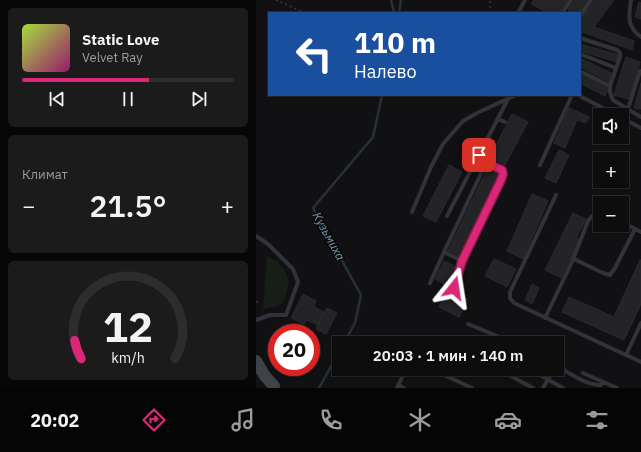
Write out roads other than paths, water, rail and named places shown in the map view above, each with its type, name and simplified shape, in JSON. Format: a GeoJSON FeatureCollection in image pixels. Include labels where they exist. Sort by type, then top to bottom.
{"type":"FeatureCollection","features":[{"type":"Feature","properties":{"kind":"main road"},"geometry":{"type":"LineString","coordinates":[[256,361],[265,376],[276,387]]}},
{"type":"Feature","properties":{"kind":"main road"},"geometry":{"type":"LineString","coordinates":[[256,372],[276,387]]}},
{"type":"Feature","properties":{"kind":"lane"},"geometry":{"type":"LineString","coordinates":[[519,12],[525,0]]}},
{"type":"Feature","properties":{"kind":"lane"},"geometry":{"type":"LineString","coordinates":[[563,12],[571,0]]}},
{"type":"Feature","properties":{"kind":"lane"},"geometry":{"type":"LineString","coordinates":[[581,15],[591,0]]}},
{"type":"Feature","properties":{"kind":"lane"},"geometry":{"type":"LineString","coordinates":[[632,0],[629,17],[631,26],[641,37]]}},
{"type":"Feature","properties":{"kind":"lane"},"geometry":{"type":"LineString","coordinates":[[581,38],[617,50],[620,53],[610,86],[610,92],[613,100],[626,108]]}},
{"type":"Feature","properties":{"kind":"lane"},"geometry":{"type":"LineString","coordinates":[[581,54],[616,68]]}},
{"type":"Feature","properties":{"kind":"lane"},"geometry":{"type":"LineString","coordinates":[[628,108],[640,71]]}},
{"type":"Feature","properties":{"kind":"lane"},"geometry":{"type":"LineString","coordinates":[[581,72],[610,86]]}},
{"type":"Feature","properties":{"kind":"lane"},"geometry":{"type":"LineString","coordinates":[[540,165],[572,96]]}},
{"type":"Feature","properties":{"kind":"lane"},"geometry":{"type":"LineString","coordinates":[[580,96],[603,108]]}},
{"type":"Feature","properties":{"kind":"lane"},"geometry":{"type":"LineString","coordinates":[[447,216],[508,97]]}},
{"type":"Feature","properties":{"kind":"lane"},"geometry":{"type":"LineString","coordinates":[[412,212],[431,167],[443,144],[463,122],[508,97]]}},
{"type":"Feature","properties":{"kind":"lane"},"geometry":{"type":"LineString","coordinates":[[629,110],[641,117]]}},
{"type":"Feature","properties":{"kind":"lane"},"geometry":{"type":"LineString","coordinates":[[498,118],[505,122]]}},
{"type":"Feature","properties":{"kind":"lane"},"geometry":{"type":"LineString","coordinates":[[629,122],[641,128]]}},
{"type":"Feature","properties":{"kind":"lane"},"geometry":{"type":"LineString","coordinates":[[454,288],[462,261],[503,174],[502,170],[486,163],[479,155]]}},
{"type":"Feature","properties":{"kind":"lane"},"geometry":{"type":"LineString","coordinates":[[430,283],[486,163]]}},
{"type":"Feature","properties":{"kind":"lane"},"geometry":{"type":"LineString","coordinates":[[556,195],[510,292],[510,298],[514,304],[641,362]]}},
{"type":"Feature","properties":{"kind":"lane"},"geometry":{"type":"LineString","coordinates":[[545,318],[574,259],[588,221],[593,216]]}},
{"type":"Feature","properties":{"kind":"lane"},"geometry":{"type":"LineString","coordinates":[[629,226],[641,232]]}},
{"type":"Feature","properties":{"kind":"lane"},"geometry":{"type":"LineString","coordinates":[[574,259],[610,275],[635,229]]}},
{"type":"Feature","properties":{"kind":"lane"},"geometry":{"type":"LineString","coordinates":[[256,236],[268,244],[293,269],[298,282],[286,315],[270,315],[256,320]]}},
{"type":"Feature","properties":{"kind":"lane"},"geometry":{"type":"LineString","coordinates":[[444,252],[462,261]]}},
{"type":"Feature","properties":{"kind":"lane"},"geometry":{"type":"LineString","coordinates":[[626,355],[641,323]]}},
{"type":"Feature","properties":{"kind":"lane"},"geometry":{"type":"LineString","coordinates":[[468,324],[497,336]]}},
{"type":"Feature","properties":{"kind":"lane"},"geometry":{"type":"LineString","coordinates":[[564,370],[596,386],[601,385],[603,382]]}},
{"type":"Feature","properties":{"kind":"lane"},"geometry":{"type":"LineString","coordinates":[[583,373],[617,388]]}},
{"type":"Feature","properties":{"kind":"lane"},"geometry":{"type":"LineString","coordinates":[[403,376],[398,387],[404,388]]}},
{"type":"Feature","properties":{"kind":"lane"},"geometry":{"type":"LineString","coordinates":[[446,376],[472,388]]}},
{"type":"Feature","properties":{"kind":"lane"},"geometry":{"type":"LineString","coordinates":[[512,376],[533,388]]}},
{"type":"Feature","properties":{"kind":"lane"},"geometry":{"type":"LineString","coordinates":[[540,376],[563,388]]}},
{"type":"Feature","properties":{"kind":"lane"},"geometry":{"type":"LineString","coordinates":[[543,388],[550,376]]}},
{"type":"Feature","properties":{"kind":"waterway","name":"Кузьмиха"},"geometry":{"type":"LineString","coordinates":[[391,0],[394,12]]}},
{"type":"Feature","properties":{"kind":"waterway","name":"Кузьмиха"},"geometry":{"type":"LineString","coordinates":[[399,12],[401,0]]}},
{"type":"Feature","properties":{"kind":"waterway","name":"Кузьмиха"},"geometry":{"type":"LineString","coordinates":[[348,336],[355,323],[361,295],[313,208],[373,137],[382,96]]}},
{"type":"Feature","properties":{"kind":"waterway","name":"Кузьмиха"},"geometry":{"type":"LineString","coordinates":[[319,388],[332,365]]}}]}
